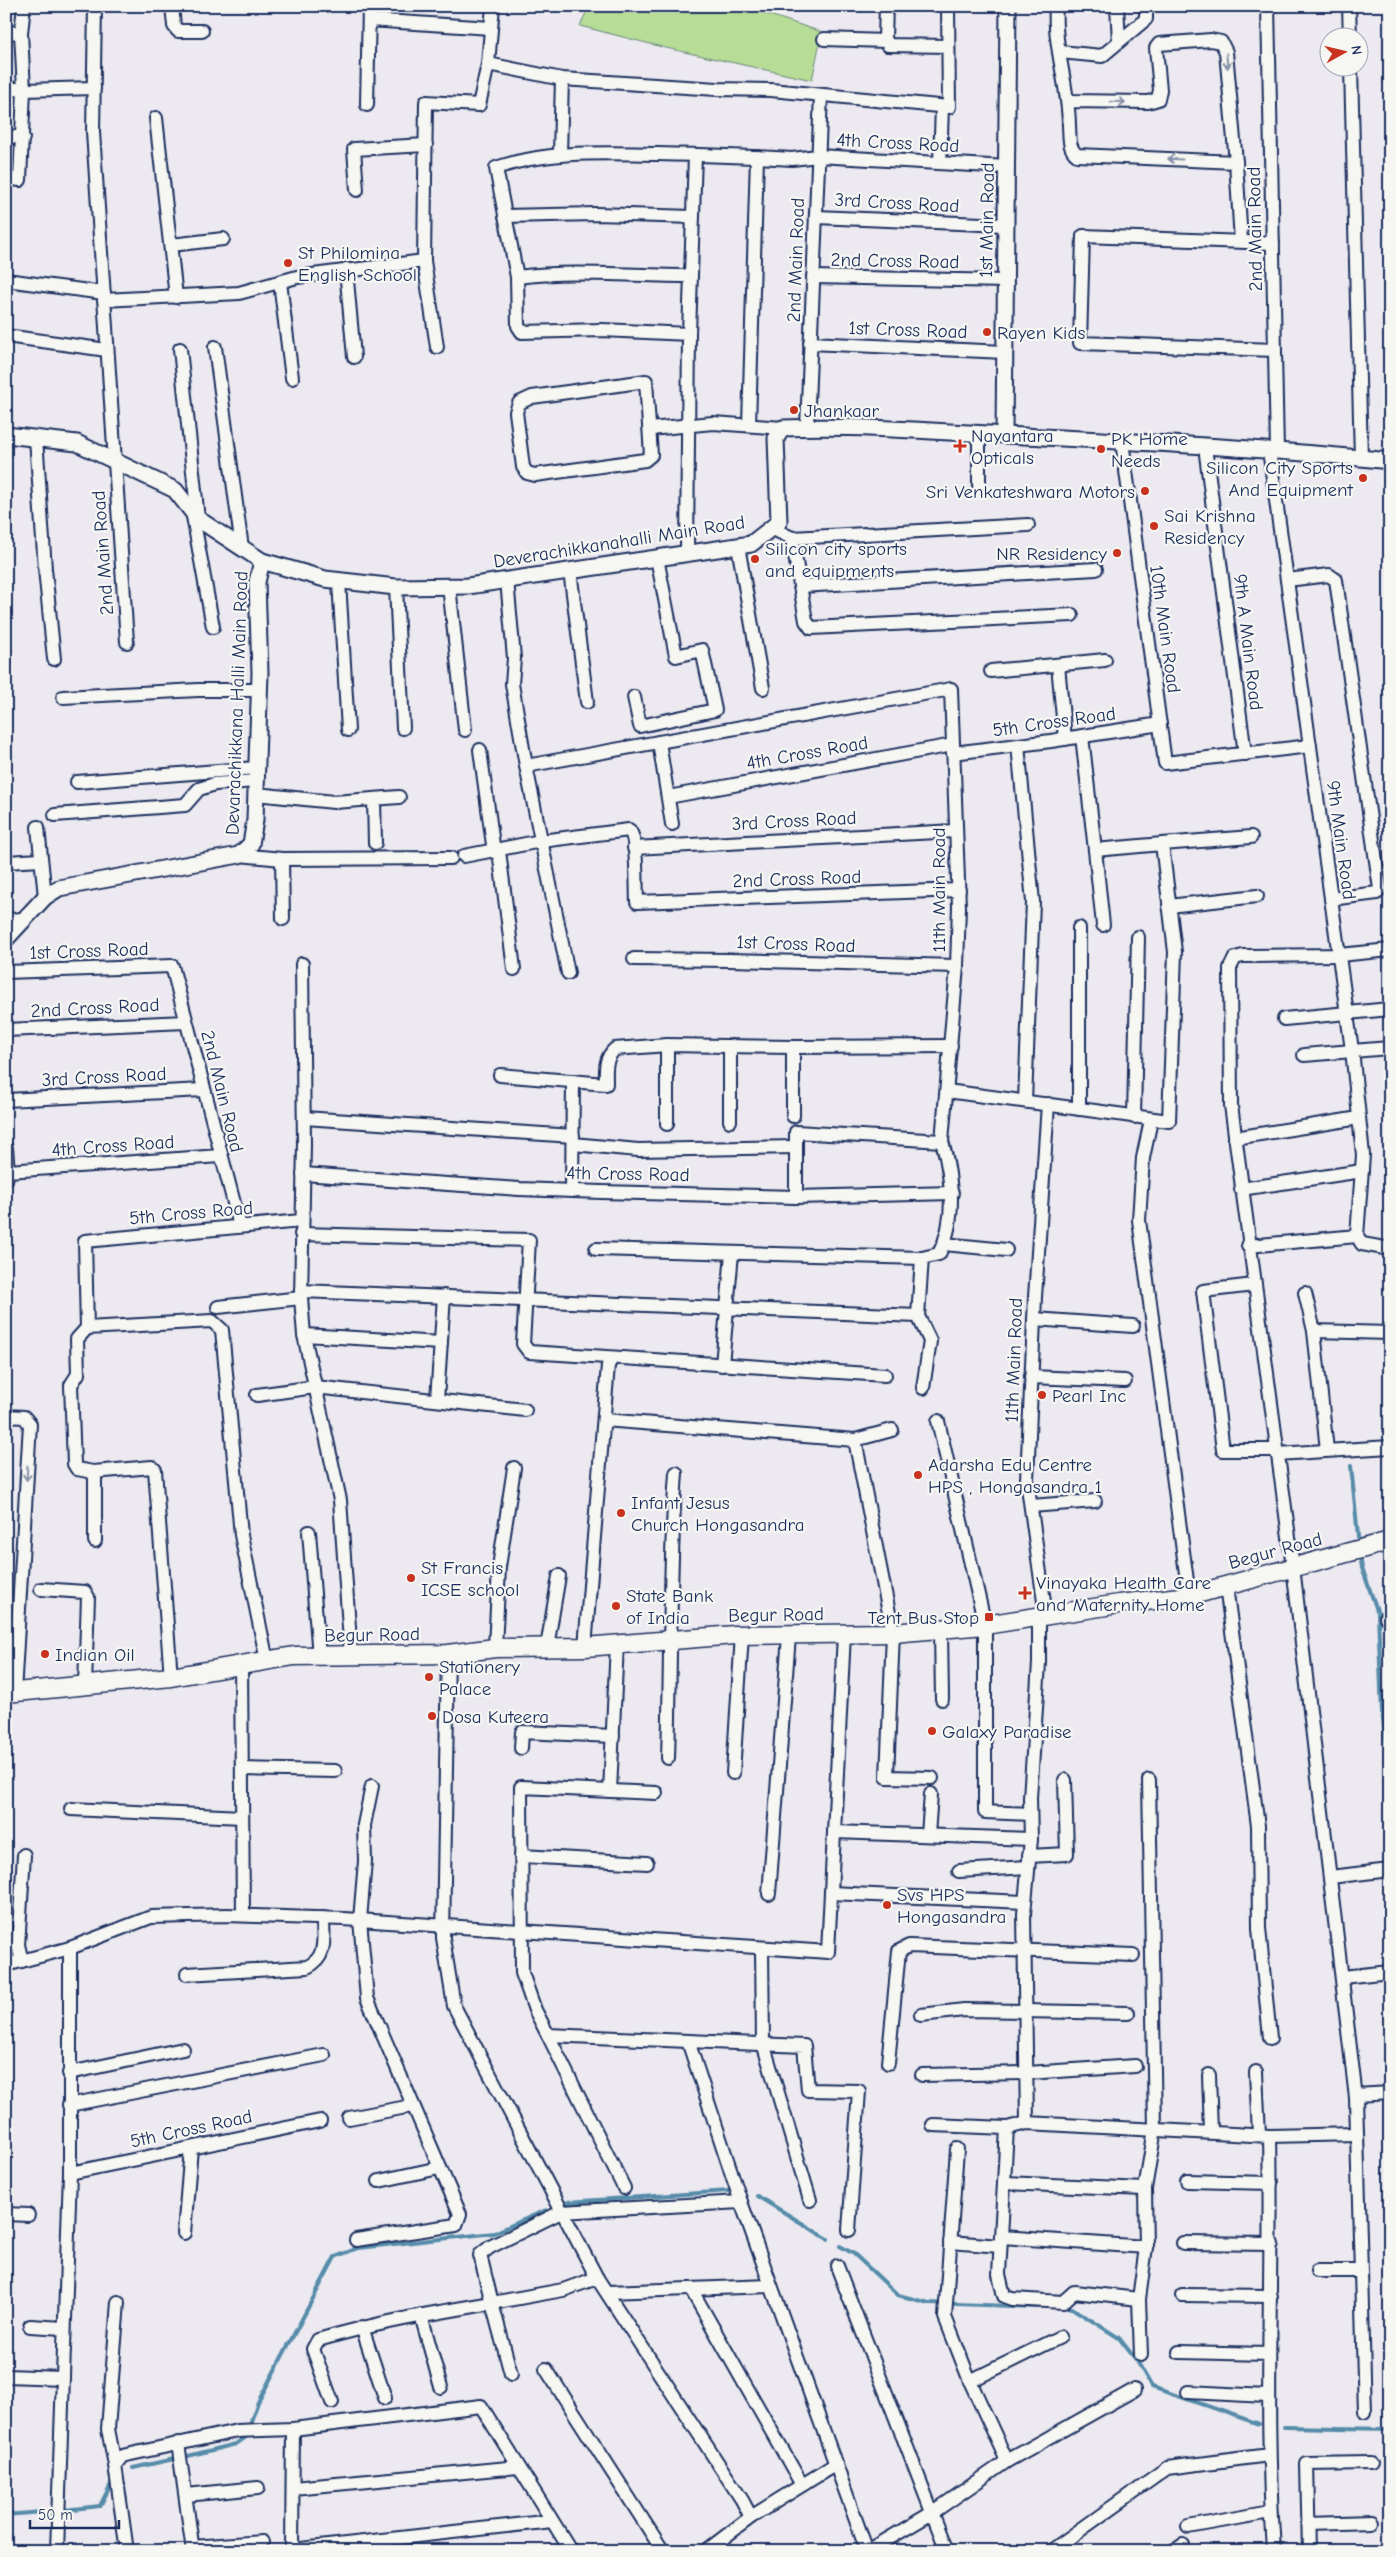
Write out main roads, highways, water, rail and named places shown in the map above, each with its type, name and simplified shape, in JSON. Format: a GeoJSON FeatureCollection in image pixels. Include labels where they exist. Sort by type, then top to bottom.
{"type":"FeatureCollection","features":[{"type":"Feature","properties":{"kind":"main road","name":"Begur Road"},"geometry":{"type":"LineString","coordinates":[[10,1693],[171,1677],[294,1656],[448,1654],[496,1648],[585,1647],[742,1635],[893,1634],[984,1625],[1119,1604],[1189,1596],[1390,1540]]}},
{"type":"Feature","properties":{"kind":"waterway"},"geometry":{"type":"LineString","coordinates":[[1351,1466],[1359,1546]]}},
{"type":"Feature","properties":{"kind":"waterway"},"geometry":{"type":"LineString","coordinates":[[1360,1555],[1362,1568],[1378,1613],[1382,1713],[1390,1768]]}},
{"type":"Feature","properties":{"kind":"waterway"},"geometry":{"type":"LineString","coordinates":[[568,2202],[729,2191]]}},
{"type":"Feature","properties":{"kind":"waterway"},"geometry":{"type":"LineString","coordinates":[[757,2196],[828,2239]]}},
{"type":"Feature","properties":{"kind":"waterway"},"geometry":{"type":"LineString","coordinates":[[251,2421],[258,2402],[335,2257],[358,2248],[494,2233],[546,2210]]}},
{"type":"Feature","properties":{"kind":"waterway"},"geometry":{"type":"LineString","coordinates":[[840,2246],[854,2254],[898,2295],[929,2303],[1038,2307]]}},
{"type":"Feature","properties":{"kind":"waterway"},"geometry":{"type":"LineString","coordinates":[[1062,2307],[1072,2308],[1119,2338],[1137,2361],[1152,2387],[1259,2424]]}},
{"type":"Feature","properties":{"kind":"waterway"},"geometry":{"type":"LineString","coordinates":[[1284,2427],[1390,2429]]}},
{"type":"Feature","properties":{"kind":"waterway"},"geometry":{"type":"LineString","coordinates":[[188,2456],[236,2444],[246,2437]]}},
{"type":"Feature","properties":{"kind":"waterway"},"geometry":{"type":"LineString","coordinates":[[133,2468],[174,2459]]}},
{"type":"Feature","properties":{"kind":"waterway"},"geometry":{"type":"LineString","coordinates":[[64,2510],[100,2506],[113,2480]]}},
{"type":"Feature","properties":{"kind":"waterway"},"geometry":{"type":"LineString","coordinates":[[6,2515],[41,2512]]}},
{"type":"Feature","properties":{"kind":"place","name":"St Philomina English School"},"geometry":{"type":"Point","coordinates":[288,263]}},
{"type":"Feature","properties":{"kind":"place","name":"Rayen Kids"},"geometry":{"type":"Point","coordinates":[987,332]}},
{"type":"Feature","properties":{"kind":"place","name":"Jhankaar"},"geometry":{"type":"Point","coordinates":[794,410]}},
{"type":"Feature","properties":{"kind":"place","name":"Nayantara Opticals"},"geometry":{"type":"Point","coordinates":[960,446]}},
{"type":"Feature","properties":{"kind":"place","name":"PK Home Needs"},"geometry":{"type":"Point","coordinates":[1101,449]}},
{"type":"Feature","properties":{"kind":"place","name":"Silicon City Sports And Equipment"},"geometry":{"type":"Point","coordinates":[1363,478]}},
{"type":"Feature","properties":{"kind":"place","name":"Sri Venkateshwara Motors"},"geometry":{"type":"Point","coordinates":[1145,491]}},
{"type":"Feature","properties":{"kind":"place","name":"Sai Krishna Residency"},"geometry":{"type":"Point","coordinates":[1154,526]}},
{"type":"Feature","properties":{"kind":"place","name":"NR Residency"},"geometry":{"type":"Point","coordinates":[1117,553]}},
{"type":"Feature","properties":{"kind":"place","name":"Silicon city sports and equipments"},"geometry":{"type":"Point","coordinates":[755,559]}},
{"type":"Feature","properties":{"kind":"place","name":"Pearl Inc"},"geometry":{"type":"Point","coordinates":[1042,1395]}},
{"type":"Feature","properties":{"kind":"place","name":"Adarsha Edu Centre HPS , Hongasandra 1"},"geometry":{"type":"Point","coordinates":[918,1475]}},
{"type":"Feature","properties":{"kind":"place","name":"Infant Jesus Church Hongasandra"},"geometry":{"type":"Point","coordinates":[621,1513]}},
{"type":"Feature","properties":{"kind":"place","name":"St Francis ICSE school"},"geometry":{"type":"Point","coordinates":[411,1578]}},
{"type":"Feature","properties":{"kind":"place","name":"Vinayaka Health Care and Maternity Home"},"geometry":{"type":"Point","coordinates":[1025,1593]}},
{"type":"Feature","properties":{"kind":"place","name":"State Bank of India"},"geometry":{"type":"Point","coordinates":[616,1606]}},
{"type":"Feature","properties":{"kind":"place","name":"Tent Bus Stop"},"geometry":{"type":"Point","coordinates":[989,1617]}},
{"type":"Feature","properties":{"kind":"place","name":"Indian Oil"},"geometry":{"type":"Point","coordinates":[45,1654]}},
{"type":"Feature","properties":{"kind":"place","name":"Stationery Palace"},"geometry":{"type":"Point","coordinates":[429,1677]}},
{"type":"Feature","properties":{"kind":"place","name":"Dosa Kuteera"},"geometry":{"type":"Point","coordinates":[432,1716]}},
{"type":"Feature","properties":{"kind":"place","name":"Galaxy Paradise"},"geometry":{"type":"Point","coordinates":[932,1731]}},
{"type":"Feature","properties":{"kind":"place","name":"Svs HPS Hongasandra"},"geometry":{"type":"Point","coordinates":[887,1905]}}]}
